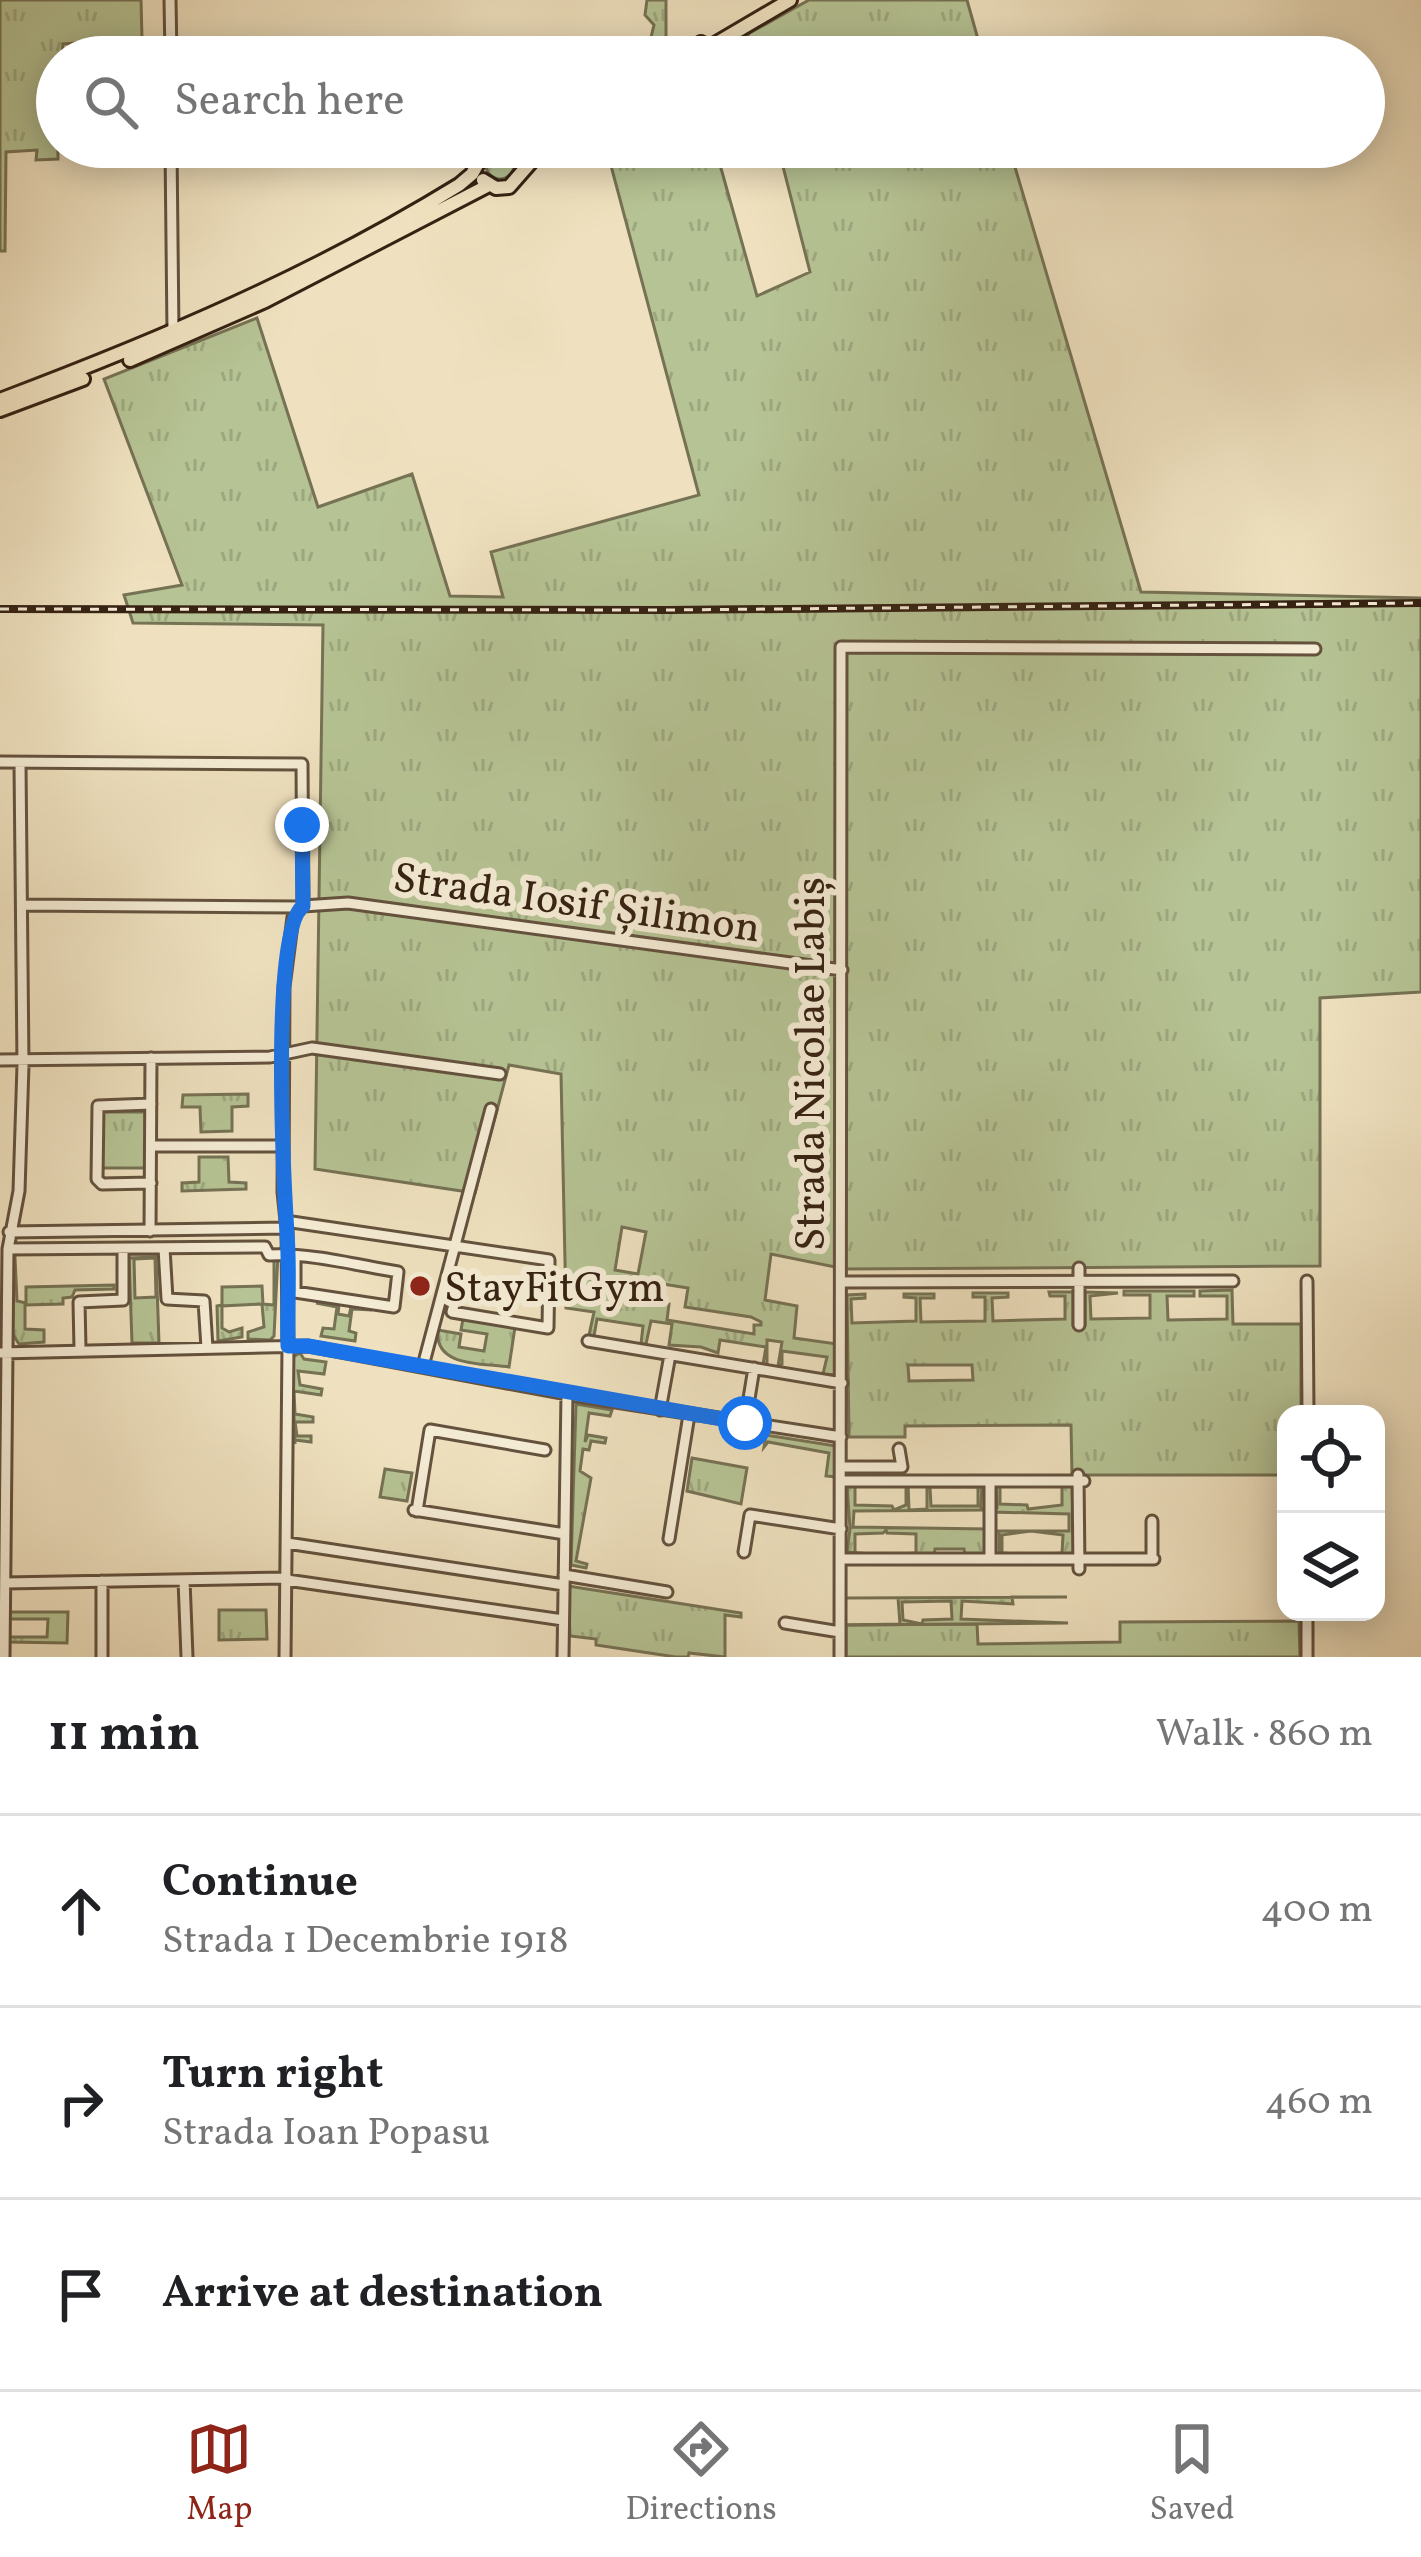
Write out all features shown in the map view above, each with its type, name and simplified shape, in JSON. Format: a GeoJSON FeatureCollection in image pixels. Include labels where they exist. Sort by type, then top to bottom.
{"type":"FeatureCollection","features":[{"type":"Feature","properties":{"kind":"main road"},"geometry":{"type":"LineString","coordinates":[[713,36],[774,0]]}},
{"type":"Feature","properties":{"kind":"main road"},"geometry":{"type":"LineString","coordinates":[[729,36],[790,0]]}},
{"type":"Feature","properties":{"kind":"main road"},"geometry":{"type":"LineString","coordinates":[[0,400],[173,333],[287,281],[433,202],[466,180],[474,168]]}},
{"type":"Feature","properties":{"kind":"main road"},"geometry":{"type":"LineString","coordinates":[[479,168],[489,185]]}},
{"type":"Feature","properties":{"kind":"main road"},"geometry":{"type":"LineString","coordinates":[[0,410],[244,311],[489,185],[509,187],[524,170]]}},
{"type":"Feature","properties":{"kind":"street"},"geometry":{"type":"LineString","coordinates":[[170,0],[171,36]]}},
{"type":"Feature","properties":{"kind":"street"},"geometry":{"type":"LineString","coordinates":[[171,168],[173,333]]}},
{"type":"Feature","properties":{"kind":"street","name":"Strada Nicolae Labiș"},"geometry":{"type":"LineString","coordinates":[[840,1657],[842,647],[1315,649]]}},
{"type":"Feature","properties":{"kind":"street"},"geometry":{"type":"LineString","coordinates":[[0,762],[302,764],[301,907],[289,936],[283,1057],[283,1146],[291,1255],[295,1292],[394,1307],[398,1272],[291,1255],[269,1255],[265,1247],[8,1249]]}},
{"type":"Feature","properties":{"kind":"street"},"geometry":{"type":"LineString","coordinates":[[4,1657],[4,1352],[9,1232],[19,1191],[23,1060],[20,764]]}},
{"type":"Feature","properties":{"kind":"street","name":"Strada Iosif Șilimon"},"geometry":{"type":"LineString","coordinates":[[22,905],[301,907],[349,903],[842,970]]}},
{"type":"Feature","properties":{"kind":"street"},"geometry":{"type":"LineString","coordinates":[[0,1060],[283,1057],[313,1048],[500,1074]]}},
{"type":"Feature","properties":{"kind":"street"},"geometry":{"type":"LineString","coordinates":[[150,1231],[152,1058]]}},
{"type":"Feature","properties":{"kind":"street"},"geometry":{"type":"LineString","coordinates":[[151,1104],[98,1106],[97,1155],[98,1183],[151,1183]]}},
{"type":"Feature","properties":{"kind":"street"},"geometry":{"type":"LineString","coordinates":[[422,1366],[491,1109]]}},
{"type":"Feature","properties":{"kind":"street"},"geometry":{"type":"LineString","coordinates":[[151,1146],[283,1146]]}},
{"type":"Feature","properties":{"kind":"street"},"geometry":{"type":"LineString","coordinates":[[9,1232],[289,1225],[549,1260],[549,1295],[548,1328],[452,1312],[461,1281],[549,1295]]}},
{"type":"Feature","properties":{"kind":"street"},"geometry":{"type":"LineString","coordinates":[[80,1349],[79,1302],[123,1300],[123,1249]]}},
{"type":"Feature","properties":{"kind":"street"},"geometry":{"type":"LineString","coordinates":[[164,1249],[167,1299],[204,1301],[207,1348]]}},
{"type":"Feature","properties":{"kind":"street"},"geometry":{"type":"LineString","coordinates":[[285,1657],[291,1255]]}},
{"type":"Feature","properties":{"kind":"street"},"geometry":{"type":"LineString","coordinates":[[1078,1268],[1079,1325]]}},
{"type":"Feature","properties":{"kind":"street"},"geometry":{"type":"LineString","coordinates":[[842,1282],[1233,1281]]}},
{"type":"Feature","properties":{"kind":"street"},"geometry":{"type":"LineString","coordinates":[[1306,1281],[1308,1405]]}},
{"type":"Feature","properties":{"kind":"street"},"geometry":{"type":"LineString","coordinates":[[442,1294],[456,1297]]}},
{"type":"Feature","properties":{"kind":"street"},"geometry":{"type":"LineString","coordinates":[[588,1341],[842,1383]]}},
{"type":"Feature","properties":{"kind":"street"},"geometry":{"type":"LineString","coordinates":[[4,1352],[288,1346],[841,1437]]}},
{"type":"Feature","properties":{"kind":"street"},"geometry":{"type":"LineString","coordinates":[[660,1410],[670,1354]]}},
{"type":"Feature","properties":{"kind":"street"},"geometry":{"type":"LineString","coordinates":[[745,1423],[754,1368]]}},
{"type":"Feature","properties":{"kind":"street"},"geometry":{"type":"LineString","coordinates":[[563,1657],[567,1394]]}},
{"type":"Feature","properties":{"kind":"street"},"geometry":{"type":"LineString","coordinates":[[669,1539],[689,1414]]}},
{"type":"Feature","properties":{"kind":"street"},"geometry":{"type":"LineString","coordinates":[[545,1450],[430,1430],[416,1511],[565,1534]]}},
{"type":"Feature","properties":{"kind":"street"},"geometry":{"type":"LineString","coordinates":[[841,1467],[902,1466],[899,1449]]}},
{"type":"Feature","properties":{"kind":"street"},"geometry":{"type":"LineString","coordinates":[[841,1481],[1080,1479],[1079,1564]]}},
{"type":"Feature","properties":{"kind":"street"},"geometry":{"type":"LineString","coordinates":[[990,1481],[990,1559]]}},
{"type":"Feature","properties":{"kind":"street"},"geometry":{"type":"LineString","coordinates":[[744,1552],[750,1515],[841,1528]]}},
{"type":"Feature","properties":{"kind":"street"},"geometry":{"type":"LineString","coordinates":[[841,1559],[1079,1564],[1154,1559],[1152,1520]]}},
{"type":"Feature","properties":{"kind":"street"},"geometry":{"type":"LineString","coordinates":[[287,1543],[667,1592]]}},
{"type":"Feature","properties":{"kind":"street"},"geometry":{"type":"LineString","coordinates":[[4,1583],[287,1579],[563,1620]]}},
{"type":"Feature","properties":{"kind":"street"},"geometry":{"type":"LineString","coordinates":[[184,1580],[187,1657]]}},
{"type":"Feature","properties":{"kind":"street"},"geometry":{"type":"LineString","coordinates":[[102,1582],[102,1657]]}},
{"type":"Feature","properties":{"kind":"street"},"geometry":{"type":"LineString","coordinates":[[1306,1621],[1307,1657]]}},
{"type":"Feature","properties":{"kind":"street"},"geometry":{"type":"LineString","coordinates":[[785,1623],[840,1632]]}},
{"type":"Feature","properties":{"kind":"green space"},"geometry":{"type":"Polygon","coordinates":[[[0,0],[141,0],[142,36],[36,36],[36,150],[6,152],[5,251],[0,251],[0,0]]]}},
{"type":"Feature","properties":{"kind":"green space"},"geometry":{"type":"Polygon","coordinates":[[[647,0],[666,0],[666,36],[651,36],[654,25],[645,15],[647,0]]]}},
{"type":"Feature","properties":{"kind":"green space"},"geometry":{"type":"Polygon","coordinates":[[[809,0],[967,0],[977,36],[749,36],[809,0]]]}},
{"type":"Feature","properties":{"kind":"green space"},"geometry":{"type":"Polygon","coordinates":[[[487,168],[513,168],[500,179],[487,168]]]}},
{"type":"Feature","properties":{"kind":"green space"},"geometry":{"type":"Polygon","coordinates":[[[612,168],[721,168],[757,296],[810,272],[783,168],[1015,168],[1141,592],[1421,598],[1421,992],[1320,998],[1320,1266],[845,1269],[771,1254],[765,1300],[797,1306],[794,1338],[837,1344],[836,1375],[823,1374],[827,1357],[782,1351],[778,1366],[782,1342],[767,1340],[767,1364],[763,1364],[766,1347],[720,1340],[718,1353],[669,1345],[672,1324],[651,1321],[646,1344],[641,1344],[643,1326],[597,1319],[594,1336],[589,1335],[594,1312],[566,1308],[561,1074],[509,1065],[475,1193],[315,1169],[323,625],[133,623],[124,595],[182,585],[104,379],[257,318],[318,507],[412,474],[450,596],[503,597],[491,552],[699,495],[612,168]],[[622,1227],[615,1270],[638,1274],[646,1232],[622,1227]],[[619,1277],[613,1295],[669,1304],[667,1320],[754,1334],[754,1325],[761,1325],[751,1317],[685,1307],[688,1288],[619,1277]]]}},
{"type":"Feature","properties":{"kind":"green space"},"geometry":{"type":"Polygon","coordinates":[[[248,1094],[248,1106],[232,1107],[232,1131],[201,1132],[200,1107],[182,1107],[183,1095],[248,1094]]]}},
{"type":"Feature","properties":{"kind":"green space"},"geometry":{"type":"Polygon","coordinates":[[[102,1112],[149,1112],[148,1168],[102,1168],[102,1112]]]}},
{"type":"Feature","properties":{"kind":"green space"},"geometry":{"type":"Polygon","coordinates":[[[199,1157],[228,1157],[229,1182],[246,1183],[246,1189],[182,1191],[182,1183],[199,1182],[199,1157]]]}},
{"type":"Feature","properties":{"kind":"green space"},"geometry":{"type":"Polygon","coordinates":[[[10,1252],[15,1257],[17,1301],[26,1303],[26,1287],[114,1285],[114,1289],[75,1290],[72,1297],[63,1298],[63,1304],[25,1305],[25,1329],[44,1330],[44,1342],[19,1344],[10,1330],[10,1252]]]}},
{"type":"Feature","properties":{"kind":"green space"},"geometry":{"type":"Polygon","coordinates":[[[278,1254],[274,1336],[248,1339],[248,1332],[264,1327],[262,1304],[222,1306],[222,1328],[229,1332],[242,1328],[242,1337],[218,1341],[222,1287],[262,1286],[263,1304],[274,1305],[274,1256],[278,1254]]]}},
{"type":"Feature","properties":{"kind":"green space"},"geometry":{"type":"Polygon","coordinates":[[[156,1257],[159,1343],[132,1343],[129,1258],[156,1257]],[[155,1258],[134,1259],[135,1298],[156,1297],[155,1258]]]}},
{"type":"Feature","properties":{"kind":"green space"},"geometry":{"type":"Polygon","coordinates":[[[1232,1290],[1233,1324],[1301,1324],[1301,1405],[1277,1405],[1277,1475],[1072,1475],[1071,1425],[905,1426],[905,1437],[849,1437],[847,1295],[865,1294],[865,1298],[851,1299],[852,1323],[916,1321],[916,1298],[904,1294],[934,1294],[934,1298],[920,1298],[921,1322],[985,1321],[985,1297],[973,1297],[973,1293],[1008,1293],[1008,1297],[992,1298],[993,1321],[1065,1319],[1065,1296],[1050,1296],[1049,1292],[1073,1292],[1073,1325],[1085,1325],[1085,1292],[1118,1293],[1090,1296],[1091,1319],[1150,1318],[1150,1295],[1124,1295],[1124,1291],[1194,1291],[1194,1296],[1167,1296],[1168,1320],[1227,1319],[1227,1296],[1200,1296],[1200,1291],[1232,1290]],[[908,1365],[909,1381],[973,1380],[972,1365],[908,1365]]]}},
{"type":"Feature","properties":{"kind":"green space"},"geometry":{"type":"Polygon","coordinates":[[[316,1303],[339,1305],[338,1314],[349,1316],[351,1307],[372,1310],[352,1309],[349,1331],[356,1333],[355,1341],[321,1336],[323,1328],[334,1329],[337,1307],[316,1303]]]}},
{"type":"Feature","properties":{"kind":"green space"},"geometry":{"type":"Polygon","coordinates":[[[463,1319],[515,1327],[509,1367],[462,1361],[444,1351],[438,1330],[461,1334],[459,1347],[484,1351],[487,1334],[461,1330],[463,1319]]]}},
{"type":"Feature","properties":{"kind":"green space"},"geometry":{"type":"Polygon","coordinates":[[[300,1353],[304,1359],[326,1362],[324,1374],[298,1371],[300,1385],[322,1389],[321,1395],[294,1391],[295,1414],[313,1417],[313,1422],[295,1422],[297,1436],[311,1436],[311,1442],[295,1440],[295,1444],[292,1363],[300,1353]]]}},
{"type":"Feature","properties":{"kind":"green space"},"geometry":{"type":"Polygon","coordinates":[[[576,1404],[612,1410],[610,1416],[589,1413],[585,1442],[588,1435],[606,1438],[605,1443],[591,1441],[589,1450],[583,1449],[580,1471],[591,1478],[576,1561],[587,1564],[586,1568],[571,1565],[576,1404]]]}},
{"type":"Feature","properties":{"kind":"green space"},"geometry":{"type":"Polygon","coordinates":[[[766,1435],[836,1446],[837,1477],[826,1476],[829,1453],[768,1442],[764,1447],[766,1435]]]}},
{"type":"Feature","properties":{"kind":"green space"},"geometry":{"type":"Polygon","coordinates":[[[692,1458],[747,1468],[741,1504],[687,1491],[692,1458]]]}},
{"type":"Feature","properties":{"kind":"green space"},"geometry":{"type":"Polygon","coordinates":[[[385,1469],[412,1473],[407,1501],[380,1497],[385,1469]]]}},
{"type":"Feature","properties":{"kind":"green space"},"geometry":{"type":"Polygon","coordinates":[[[908,1483],[909,1510],[927,1509],[927,1483],[961,1483],[961,1487],[930,1487],[931,1506],[978,1506],[978,1487],[965,1487],[965,1483],[982,1483],[981,1508],[987,1510],[854,1511],[853,1527],[987,1529],[986,1555],[935,1549],[934,1555],[888,1555],[916,1553],[916,1534],[886,1530],[855,1534],[855,1553],[847,1552],[847,1484],[893,1484],[855,1486],[855,1505],[892,1506],[894,1510],[906,1505],[906,1487],[897,1484],[908,1483]]]}},
{"type":"Feature","properties":{"kind":"green space"},"geometry":{"type":"Polygon","coordinates":[[[996,1483],[1028,1483],[1000,1486],[1000,1504],[1027,1505],[1028,1509],[1062,1505],[1062,1486],[1033,1483],[1072,1483],[1074,1555],[1034,1555],[1062,1553],[1063,1535],[1031,1531],[1069,1531],[1069,1514],[992,1512],[997,1508],[996,1483]]]}},
{"type":"Feature","properties":{"kind":"green space"},"geometry":{"type":"Polygon","coordinates":[[[999,1531],[1031,1531],[1002,1535],[1002,1553],[1030,1555],[999,1555],[999,1531]]]}},
{"type":"Feature","properties":{"kind":"green space"},"geometry":{"type":"Polygon","coordinates":[[[568,1586],[741,1613],[741,1617],[725,1615],[725,1657],[689,1653],[676,1657],[596,1645],[596,1639],[570,1636],[568,1586]]]}},
{"type":"Feature","properties":{"kind":"green space"},"geometry":{"type":"Polygon","coordinates":[[[1012,1597],[1013,1604],[962,1601],[961,1619],[1068,1623],[846,1625],[900,1624],[898,1598],[847,1598],[1012,1597]],[[951,1601],[902,1602],[903,1620],[922,1624],[923,1620],[952,1619],[951,1601]]]}},
{"type":"Feature","properties":{"kind":"green space"},"geometry":{"type":"Polygon","coordinates":[[[219,1610],[266,1610],[267,1639],[219,1640],[219,1610]]]}},
{"type":"Feature","properties":{"kind":"green space"},"geometry":{"type":"Polygon","coordinates":[[[8,1612],[68,1612],[67,1643],[7,1642],[7,1637],[47,1637],[48,1619],[8,1619],[8,1612]]]}},
{"type":"Feature","properties":{"kind":"green space"},"geometry":{"type":"Polygon","coordinates":[[[1299,1621],[1300,1657],[846,1657],[846,1625],[977,1624],[978,1644],[1120,1642],[1120,1622],[1299,1621]]]}},
{"type":"Feature","properties":{"kind":"railway"},"geometry":{"type":"LineString","coordinates":[[0,609],[668,610],[1421,603]]}},
{"type":"Feature","properties":{"kind":"place","name":"StayFitGym"},"geometry":{"type":"Point","coordinates":[420,1286]}},
{"type":"Feature","properties":{"kind":"route"},"geometry":{"type":"LineString","coordinates":[[302,825],[303,906],[292,917],[284,987],[288,1346],[745,1423]]}}]}
